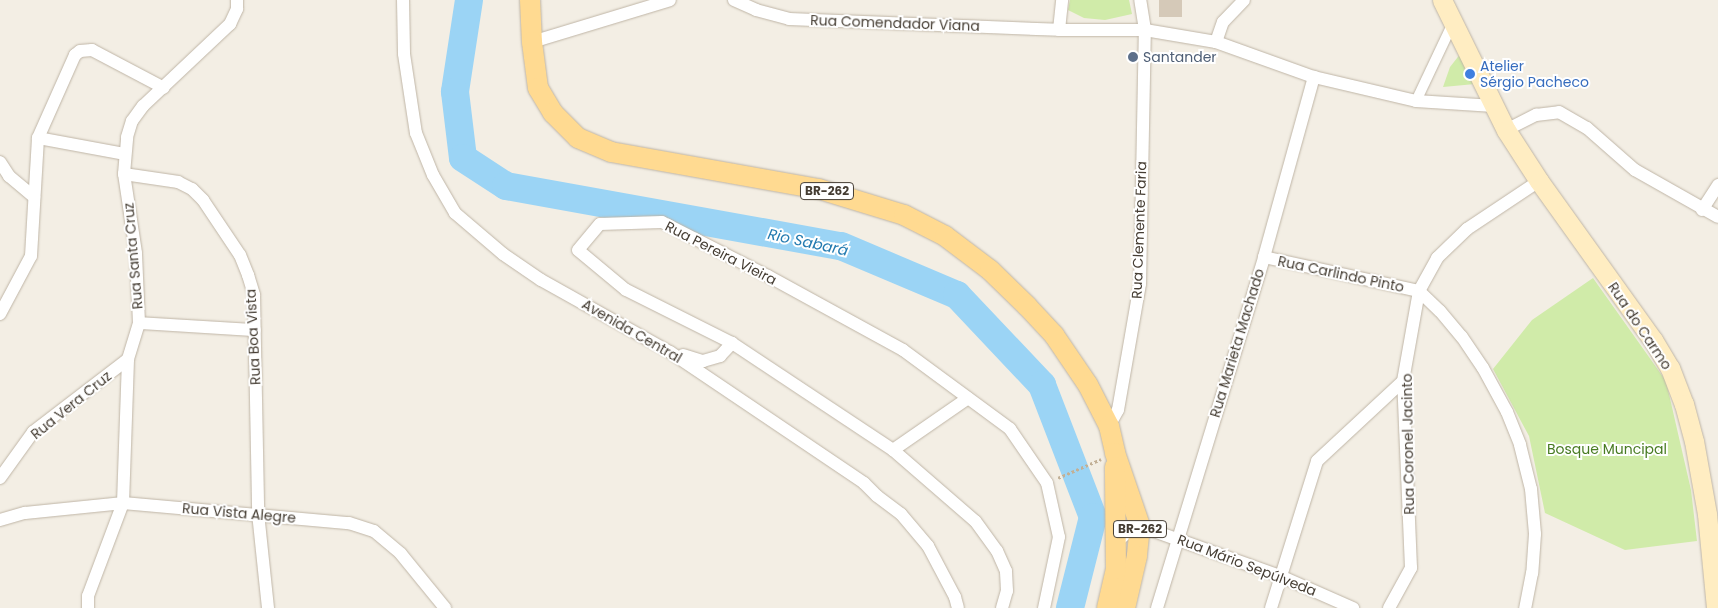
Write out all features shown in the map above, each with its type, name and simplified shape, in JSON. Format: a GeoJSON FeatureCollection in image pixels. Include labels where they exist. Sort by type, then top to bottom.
{"type":"FeatureCollection","features":[{"type":"Feature","properties":{"kind":"main road","name":"BR-262"},"geometry":{"type":"LineString","coordinates":[[530,0],[532,42],[538,88],[553,113],[578,138],[612,152],[641,159],[818,189],[904,215],[945,236],[990,270],[1054,335],[1088,385],[1109,426],[1108,456],[1116,542],[1116,569],[1107,608]]}},
{"type":"Feature","properties":{"kind":"main road","name":"Rua do Carmo"},"geometry":{"type":"LineString","coordinates":[[1442,0],[1452,25],[1506,130],[1539,181],[1653,340],[1670,368],[1684,404],[1694,441],[1716,578],[1716,608]]}},
{"type":"Feature","properties":{"kind":"main road","name":"BR-262"},"geometry":{"type":"LineString","coordinates":[[1108,456],[1140,526],[1128,605]]}},
{"type":"Feature","properties":{"kind":"street","name":"Rua Santa Cruz"},"geometry":{"type":"LineString","coordinates":[[88,608],[88,596],[123,503],[128,359],[139,323],[136,253],[124,174],[124,154],[132,121],[143,106],[230,24],[237,9],[237,0]]}},
{"type":"Feature","properties":{"kind":"street","name":"Avenida Central"},"geometry":{"type":"LineString","coordinates":[[403,0],[404,54],[416,133],[433,175],[455,213],[503,254],[541,280],[670,352],[864,483],[902,514],[928,546],[955,597],[958,608]]}},
{"type":"Feature","properties":{"kind":"street"},"geometry":{"type":"LineString","coordinates":[[532,42],[670,0]]}},
{"type":"Feature","properties":{"kind":"street","name":"Rua Comendador Viana"},"geometry":{"type":"LineString","coordinates":[[734,0],[756,10],[789,19],[1059,30],[1145,30]]}},
{"type":"Feature","properties":{"kind":"street"},"geometry":{"type":"LineString","coordinates":[[1059,30],[1062,0]]}},
{"type":"Feature","properties":{"kind":"street","name":"Rua Clemente Faria"},"geometry":{"type":"LineString","coordinates":[[1109,426],[1118,410],[1140,284],[1145,30],[1140,0]]}},
{"type":"Feature","properties":{"kind":"street"},"geometry":{"type":"LineString","coordinates":[[1216,42],[1223,22],[1244,0]]}},
{"type":"Feature","properties":{"kind":"street"},"geometry":{"type":"LineString","coordinates":[[1416,101],[1452,25]]}},
{"type":"Feature","properties":{"kind":"street"},"geometry":{"type":"LineString","coordinates":[[1145,30],[1216,42],[1314,77],[1416,101],[1494,106]]}},
{"type":"Feature","properties":{"kind":"street"},"geometry":{"type":"LineString","coordinates":[[0,314],[31,256],[38,138],[75,55],[80,51],[92,50],[164,88]]}},
{"type":"Feature","properties":{"kind":"street","name":"Rua Marieta Machado"},"geometry":{"type":"LineString","coordinates":[[1157,608],[1177,537],[1264,257],[1314,77]]}},
{"type":"Feature","properties":{"kind":"street"},"geometry":{"type":"LineString","coordinates":[[1506,130],[1536,115],[1559,112],[1587,128],[1635,170],[1702,210],[1718,217]]}},
{"type":"Feature","properties":{"kind":"street"},"geometry":{"type":"LineString","coordinates":[[38,138],[124,154]]}},
{"type":"Feature","properties":{"kind":"street"},"geometry":{"type":"LineString","coordinates":[[0,162],[9,176],[34,198]]}},
{"type":"Feature","properties":{"kind":"street","name":"Rua Boa Vista"},"geometry":{"type":"LineString","coordinates":[[124,174],[178,182],[192,189],[203,200],[240,255],[248,275],[254,295],[258,514],[268,608]]}},
{"type":"Feature","properties":{"kind":"street","name":"Rua Coronel Jacinto"},"geometry":{"type":"LineString","coordinates":[[1389,608],[1411,568],[1404,381],[1419,291],[1437,258],[1467,229],[1539,181]]}},
{"type":"Feature","properties":{"kind":"street"},"geometry":{"type":"LineString","coordinates":[[1702,210],[1718,185]]}},
{"type":"Feature","properties":{"kind":"street","name":"Rua Pereira Vieira"},"geometry":{"type":"LineString","coordinates":[[1002,608],[1007,590],[1006,571],[997,551],[975,521],[893,450],[732,342],[626,290],[578,250],[600,224],[662,222],[768,276],[903,350],[1010,429],[1047,483],[1059,537],[1044,608]]}},
{"type":"Feature","properties":{"kind":"street","name":"Rua Carlindo Pinto"},"geometry":{"type":"LineString","coordinates":[[1264,257],[1419,291]]}},
{"type":"Feature","properties":{"kind":"street"},"geometry":{"type":"LineString","coordinates":[[1419,291],[1440,311],[1462,337],[1483,368],[1507,412],[1520,445],[1531,489],[1535,534],[1532,573],[1525,608]]}},
{"type":"Feature","properties":{"kind":"street"},"geometry":{"type":"LineString","coordinates":[[139,323],[255,330]]}},
{"type":"Feature","properties":{"kind":"street"},"geometry":{"type":"LineString","coordinates":[[670,352],[703,362],[720,356],[732,342]]}},
{"type":"Feature","properties":{"kind":"street","name":"Rua Vera Cruz"},"geometry":{"type":"LineString","coordinates":[[0,478],[33,432],[128,359]]}},
{"type":"Feature","properties":{"kind":"street"},"geometry":{"type":"LineString","coordinates":[[1271,608],[1317,461],[1404,381]]}},
{"type":"Feature","properties":{"kind":"street"},"geometry":{"type":"LineString","coordinates":[[893,450],[968,398]]}},
{"type":"Feature","properties":{"kind":"street","name":"Rua Vista Alegre"},"geometry":{"type":"LineString","coordinates":[[0,520],[25,513],[123,503],[349,523],[374,532],[401,554],[445,608]]}},
{"type":"Feature","properties":{"kind":"street"},"geometry":{"type":"LineString","coordinates":[[1116,542],[1130,530],[1140,526]]}},
{"type":"Feature","properties":{"kind":"street","name":"Rua Mário Sepúlveda"},"geometry":{"type":"LineString","coordinates":[[1140,526],[1177,537],[1280,576],[1352,608]]}},
{"type":"Feature","properties":{"kind":"path"},"geometry":{"type":"LineString","coordinates":[[1056,478],[1108,456]]}},
{"type":"Feature","properties":{"kind":"green space"},"geometry":{"type":"Polygon","coordinates":[[[1070,0],[1129,0],[1132,14],[1105,20],[1084,18],[1068,10],[1070,0]]]}},
{"type":"Feature","properties":{"kind":"green space"},"geometry":{"type":"Polygon","coordinates":[[[1461,53],[1475,84],[1443,87],[1450,67],[1461,53]]]}},
{"type":"Feature","properties":{"kind":"green space","name":"Bosque Muncipal"},"geometry":{"type":"Polygon","coordinates":[[[1593,278],[1666,381],[1691,490],[1697,541],[1625,550],[1545,513],[1529,436],[1493,369],[1532,320],[1593,278]]]}},
{"type":"Feature","properties":{"kind":"building"},"geometry":{"type":"Polygon","coordinates":[[[1159,0],[1182,0],[1182,17],[1159,17],[1159,0]]]}},
{"type":"Feature","properties":{"kind":"waterway","name":"Rio Sabará"},"geometry":{"type":"LineString","coordinates":[[469,0],[455,92],[463,158],[506,186],[841,246],[957,295],[1042,385],[1093,517],[1070,608]]}},
{"type":"Feature","properties":{"kind":"place","name":"Santander"},"geometry":{"type":"Point","coordinates":[1133,57]}},
{"type":"Feature","properties":{"kind":"place","name":"Atelier Sérgio Pacheco"},"geometry":{"type":"Point","coordinates":[1470,74]}}]}
